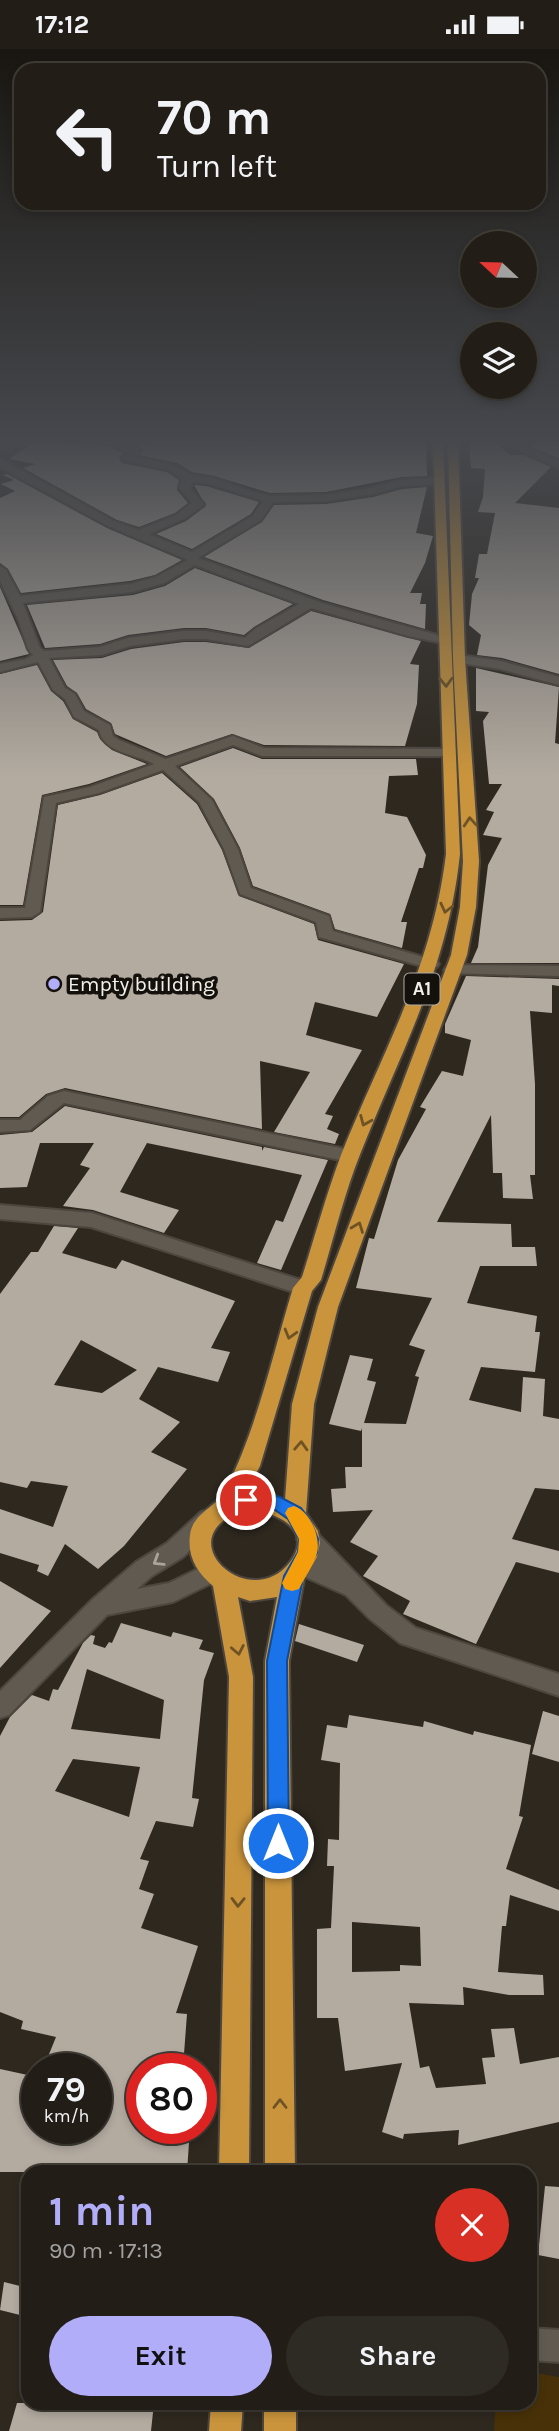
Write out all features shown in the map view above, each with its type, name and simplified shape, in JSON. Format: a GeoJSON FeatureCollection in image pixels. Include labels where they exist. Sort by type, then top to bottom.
{"type":"FeatureCollection","features":[{"type":"Feature","properties":{"kind":"highway","name":"A1"},"geometry":{"type":"LineString","coordinates":[[220,1511],[248,1466],[303,1288],[311,1280],[350,1156],[431,964],[448,902],[452,877],[441,553]]}},
{"type":"Feature","properties":{"kind":"highway","name":"A1"},"geometry":{"type":"LineString","coordinates":[[295,1514],[303,1404],[328,1307],[444,997],[458,955],[468,907],[471,861],[459,659],[456,553]]}},
{"type":"Feature","properties":{"kind":"highway"},"geometry":{"type":"LineString","coordinates":[[234,2165],[241,1677],[217,1578],[202,1559],[199,1545],[202,1530],[220,1511],[246,1500],[264,1500],[280,1504],[295,1514],[308,1539],[308,1553],[298,1571],[277,1661],[280,2165]]}},
{"type":"Feature","properties":{"kind":"highway"},"geometry":{"type":"LineString","coordinates":[[217,1578],[241,1590],[260,1590],[278,1586],[298,1571]]}},
{"type":"Feature","properties":{"kind":"highway"},"geometry":{"type":"LineString","coordinates":[[225,2431],[226,2410]]}},
{"type":"Feature","properties":{"kind":"highway"},"geometry":{"type":"LineString","coordinates":[[279,2431],[280,2410]]}},
{"type":"Feature","properties":{"kind":"street"},"geometry":{"type":"LineString","coordinates":[[181,553],[237,580],[308,604],[444,641]]}},
{"type":"Feature","properties":{"kind":"street"},"geometry":{"type":"LineString","coordinates":[[10,593],[132,588],[160,580],[202,553]]}},
{"type":"Feature","properties":{"kind":"street"},"geometry":{"type":"LineString","coordinates":[[0,570],[32,637],[33,646],[41,655],[60,690],[70,697],[79,715],[104,728],[107,738],[123,749],[158,759],[192,792],[205,800],[210,816],[232,850],[240,883],[245,891],[323,919],[325,934],[431,964]]}},
{"type":"Feature","properties":{"kind":"street"},"geometry":{"type":"LineString","coordinates":[[0,667],[30,662],[41,655],[102,651],[128,642],[184,635],[206,635],[248,642],[259,632],[308,604]]}},
{"type":"Feature","properties":{"kind":"street"},"geometry":{"type":"LineString","coordinates":[[459,659],[501,665],[559,681]]}},
{"type":"Feature","properties":{"kind":"street"},"geometry":{"type":"LineString","coordinates":[[0,913],[32,912],[49,800],[94,790],[233,740],[262,752],[449,752]]}},
{"type":"Feature","properties":{"kind":"street"},"geometry":{"type":"LineString","coordinates":[[452,970],[559,971]]}},
{"type":"Feature","properties":{"kind":"street"},"geometry":{"type":"LineString","coordinates":[[0,1126],[24,1126],[54,1100],[64,1097],[350,1156]]}},
{"type":"Feature","properties":{"kind":"street"},"geometry":{"type":"LineString","coordinates":[[0,1212],[92,1220],[303,1288]]}},
{"type":"Feature","properties":{"kind":"street"},"geometry":{"type":"LineString","coordinates":[[0,1707],[101,1606],[144,1569],[176,1550],[220,1511]]}},
{"type":"Feature","properties":{"kind":"street"},"geometry":{"type":"LineString","coordinates":[[308,1539],[355,1588],[408,1636],[559,1685]]}},
{"type":"Feature","properties":{"kind":"street"},"geometry":{"type":"LineString","coordinates":[[298,1571],[355,1588]]}},
{"type":"Feature","properties":{"kind":"street"},"geometry":{"type":"LineString","coordinates":[[101,1606],[173,1591],[217,1578]]}},
{"type":"Feature","properties":{"kind":"street"},"geometry":{"type":"LineString","coordinates":[[537,2344],[559,2346]]}},
{"type":"Feature","properties":{"kind":"shaded area"},"geometry":{"type":"Polygon","coordinates":[[[537,2373],[559,2377],[559,2431],[494,2431],[496,2410],[537,2410],[537,2373]]]}},
{"type":"Feature","properties":{"kind":"building"},"geometry":{"type":"Polygon","coordinates":[[[0,553],[166,553],[182,560],[155,575],[130,581],[21,593],[8,569],[0,563],[0,553]]]}},
{"type":"Feature","properties":{"kind":"building"},"geometry":{"type":"Polygon","coordinates":[[[210,553],[428,553],[410,593],[422,593],[420,604],[426,604],[425,629],[323,600],[204,557],[210,553]]]}},
{"type":"Feature","properties":{"kind":"building"},"geometry":{"type":"Polygon","coordinates":[[[559,553],[559,674],[502,658],[477,655],[481,635],[469,625],[472,594],[479,578],[475,578],[479,554],[559,553]]]}},
{"type":"Feature","properties":{"kind":"building"},"geometry":{"type":"Polygon","coordinates":[[[195,568],[293,604],[244,635],[206,628],[184,628],[128,635],[100,644],[45,648],[27,605],[133,595],[165,586],[195,568]]]}},
{"type":"Feature","properties":{"kind":"building"},"geometry":{"type":"Polygon","coordinates":[[[0,587],[29,654],[0,661],[0,587]]]}},
{"type":"Feature","properties":{"kind":"building"},"geometry":{"type":"Polygon","coordinates":[[[311,611],[421,641],[410,664],[419,665],[417,704],[405,746],[264,745],[232,734],[166,756],[115,734],[111,723],[86,709],[77,693],[67,686],[53,660],[102,658],[131,649],[184,642],[249,648],[311,611]]]}},
{"type":"Feature","properties":{"kind":"building"},"geometry":{"type":"Polygon","coordinates":[[[37,665],[51,691],[63,701],[73,719],[97,732],[100,739],[112,750],[147,764],[89,784],[42,795],[23,905],[0,905],[0,674],[37,665]]]}},
{"type":"Feature","properties":{"kind":"building"},"geometry":{"type":"Polygon","coordinates":[[[476,668],[559,687],[555,743],[559,744],[559,963],[471,963],[478,947],[488,865],[502,838],[483,835],[494,812],[486,810],[502,784],[489,784],[483,721],[489,712],[476,711],[476,668]]]}},
{"type":"Feature","properties":{"kind":"building"},"geometry":{"type":"Polygon","coordinates":[[[233,748],[262,759],[416,759],[418,775],[389,776],[385,813],[407,817],[426,855],[401,922],[407,922],[402,948],[335,929],[330,914],[253,886],[240,848],[214,799],[180,767],[233,748]]]}},
{"type":"Feature","properties":{"kind":"building"},"geometry":{"type":"Polygon","coordinates":[[[162,773],[197,804],[222,850],[239,896],[314,924],[318,940],[404,964],[377,1017],[315,1002],[306,1035],[362,1050],[325,1114],[333,1116],[327,1129],[339,1134],[335,1144],[274,1132],[310,1072],[260,1061],[262,1129],[65,1088],[46,1094],[19,1117],[0,1117],[0,921],[32,920],[43,912],[58,805],[100,795],[162,773]]]}},
{"type":"Feature","properties":{"kind":"building"},"geometry":{"type":"Polygon","coordinates":[[[466,976],[559,979],[559,986],[552,985],[552,1013],[530,1011],[535,1084],[535,1175],[530,1175],[533,1199],[503,1198],[502,1173],[493,1173],[491,1115],[437,1222],[511,1224],[512,1247],[535,1247],[537,1266],[480,1266],[467,1303],[537,1316],[535,1332],[540,1332],[535,1372],[481,1367],[469,1400],[521,1412],[523,1377],[545,1379],[543,1416],[559,1419],[559,1490],[535,1488],[512,1539],[559,1551],[559,1573],[516,1562],[476,1644],[403,1614],[410,1601],[363,1576],[378,1556],[350,1542],[373,1510],[333,1512],[331,1489],[346,1488],[345,1467],[362,1467],[362,1428],[361,1431],[329,1424],[350,1355],[373,1359],[367,1380],[376,1382],[364,1423],[406,1424],[419,1377],[415,1376],[425,1350],[409,1345],[432,1298],[356,1288],[369,1238],[374,1239],[398,1160],[426,1109],[420,1107],[442,1071],[463,1076],[471,1040],[445,1033],[445,1024],[466,976]]]}},
{"type":"Feature","properties":{"kind":"building"},"geometry":{"type":"Polygon","coordinates":[[[65,1106],[262,1147],[262,1151],[264,1147],[328,1160],[281,1270],[257,1263],[276,1220],[283,1222],[302,1175],[147,1143],[120,1192],[179,1210],[164,1233],[93,1210],[63,1206],[90,1168],[80,1165],[94,1143],[40,1143],[27,1187],[0,1188],[0,1135],[32,1132],[65,1106]]]}},
{"type":"Feature","properties":{"kind":"building"},"geometry":{"type":"Polygon","coordinates":[[[54,1226],[78,1228],[62,1253],[116,1269],[122,1260],[235,1301],[211,1348],[230,1352],[218,1382],[158,1367],[139,1399],[180,1422],[151,1452],[187,1469],[124,1546],[98,1569],[65,1544],[48,1576],[37,1571],[39,1565],[0,1553],[0,1509],[53,1527],[68,1486],[31,1481],[27,1488],[0,1482],[0,1294],[31,1252],[38,1252],[54,1226]],[[81,1340],[54,1385],[102,1393],[137,1370],[81,1340]]]}},
{"type":"Feature","properties":{"kind":"building"},"geometry":{"type":"Polygon","coordinates":[[[0,1581],[51,1611],[0,1668],[0,1581]]]}},
{"type":"Feature","properties":{"kind":"building"},"geometry":{"type":"Polygon","coordinates":[[[121,1623],[171,1637],[173,1632],[203,1640],[199,1649],[214,1653],[204,1680],[192,1798],[199,1799],[193,1827],[156,1821],[140,1859],[149,1861],[139,1889],[154,1894],[141,1928],[198,1946],[176,2013],[187,2014],[184,2053],[126,2053],[126,2144],[189,2144],[187,2165],[21,2165],[21,2172],[0,2172],[0,2069],[21,2074],[21,2144],[112,2144],[112,2053],[50,2053],[56,2037],[21,2029],[23,2021],[0,2012],[0,1736],[10,1717],[32,1695],[49,1701],[53,1689],[58,1690],[83,1643],[91,1635],[95,1636],[93,1644],[105,1648],[109,1642],[112,1643],[121,1623]],[[87,1669],[71,1729],[160,1739],[164,1700],[87,1669]],[[73,1759],[55,1791],[129,1817],[140,1767],[73,1759]]]}},
{"type":"Feature","properties":{"kind":"building"},"geometry":{"type":"Polygon","coordinates":[[[299,1624],[364,1645],[357,1662],[295,1641],[299,1624]]]}},
{"type":"Feature","properties":{"kind":"building"},"geometry":{"type":"Polygon","coordinates":[[[543,1711],[559,1716],[559,1762],[532,1754],[543,1711]]]}},
{"type":"Feature","properties":{"kind":"building"},"geometry":{"type":"Polygon","coordinates":[[[349,1715],[423,1727],[424,1721],[473,1735],[474,1731],[531,1745],[519,1816],[523,1817],[506,1869],[559,1890],[559,1911],[510,1895],[506,1926],[502,1926],[498,1972],[543,1975],[544,1995],[509,1995],[463,1987],[464,2005],[409,2003],[420,2068],[429,2066],[436,2088],[486,2084],[482,2058],[495,2057],[491,2029],[514,2028],[520,2064],[559,2057],[559,2122],[458,2145],[459,2130],[404,2134],[403,2139],[382,2132],[402,2063],[345,2071],[338,2018],[317,2018],[317,1929],[331,1928],[334,1866],[327,1866],[328,1839],[339,1840],[340,1763],[321,1760],[327,1725],[347,1728],[349,1715]],[[352,1922],[352,1972],[400,1971],[400,1965],[421,1966],[420,1927],[352,1922]]]}},
{"type":"Feature","properties":{"kind":"building"},"geometry":{"type":"Polygon","coordinates":[[[545,2186],[559,2187],[559,2259],[538,2255],[545,2186]]]}},
{"type":"Feature","properties":{"kind":"building"},"geometry":{"type":"Polygon","coordinates":[[[4,2282],[21,2286],[21,2315],[0,2310],[4,2282]]]}},
{"type":"Feature","properties":{"kind":"building"},"geometry":{"type":"Polygon","coordinates":[[[17,2403],[21,2403],[21,2410],[153,2410],[151,2431],[9,2431],[17,2403]]]}},
{"type":"Feature","properties":{"kind":"slow traffic"},"geometry":{"type":"LineString","coordinates":[[292,1583],[293,1576],[308,1553],[308,1539],[303,1525],[294,1513]]}},
{"type":"Feature","properties":{"kind":"place","name":"Empty building"},"geometry":{"type":"Point","coordinates":[54,984]}},
{"type":"Feature","properties":{"kind":"route"},"geometry":{"type":"LineString","coordinates":[[246,1500],[264,1500],[280,1504],[295,1514],[308,1539],[308,1553],[293,1576],[277,1661],[278,1843]]}}]}
